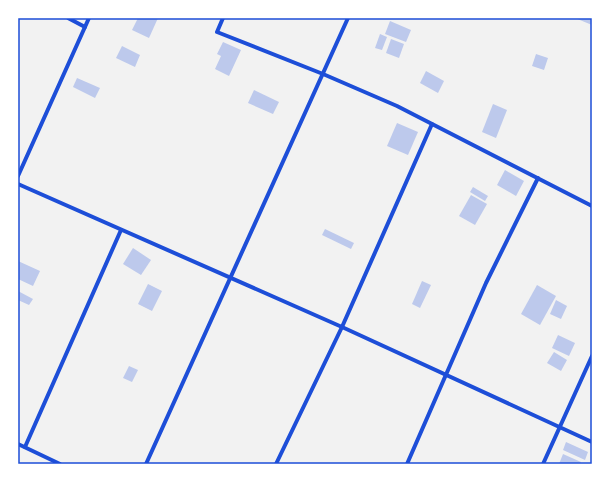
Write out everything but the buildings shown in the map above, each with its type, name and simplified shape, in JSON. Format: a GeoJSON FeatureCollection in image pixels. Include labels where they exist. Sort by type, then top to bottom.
{"type":"FeatureCollection","features":[{"type":"Feature","properties":{"kind":"street"},"geometry":{"type":"LineString","coordinates":[[68,18],[85,27]]}},
{"type":"Feature","properties":{"kind":"street"},"geometry":{"type":"LineString","coordinates":[[18,176],[89,18]]}},
{"type":"Feature","properties":{"kind":"street"},"geometry":{"type":"LineString","coordinates":[[223,18],[217,32],[323,74],[397,106],[592,206]]}},
{"type":"Feature","properties":{"kind":"street"},"geometry":{"type":"LineString","coordinates":[[146,464],[348,18]]}},
{"type":"Feature","properties":{"kind":"street"},"geometry":{"type":"LineString","coordinates":[[276,464],[342,327],[432,124]]}},
{"type":"Feature","properties":{"kind":"street"},"geometry":{"type":"LineString","coordinates":[[408,464],[486,284],[538,178]]}},
{"type":"Feature","properties":{"kind":"street"},"geometry":{"type":"LineString","coordinates":[[18,184],[342,327],[592,442]]}},
{"type":"Feature","properties":{"kind":"street"},"geometry":{"type":"LineString","coordinates":[[25,447],[121,230]]}},
{"type":"Feature","properties":{"kind":"street"},"geometry":{"type":"LineString","coordinates":[[543,464],[592,356]]}},
{"type":"Feature","properties":{"kind":"street"},"geometry":{"type":"LineString","coordinates":[[18,444],[60,464]]}}]}
